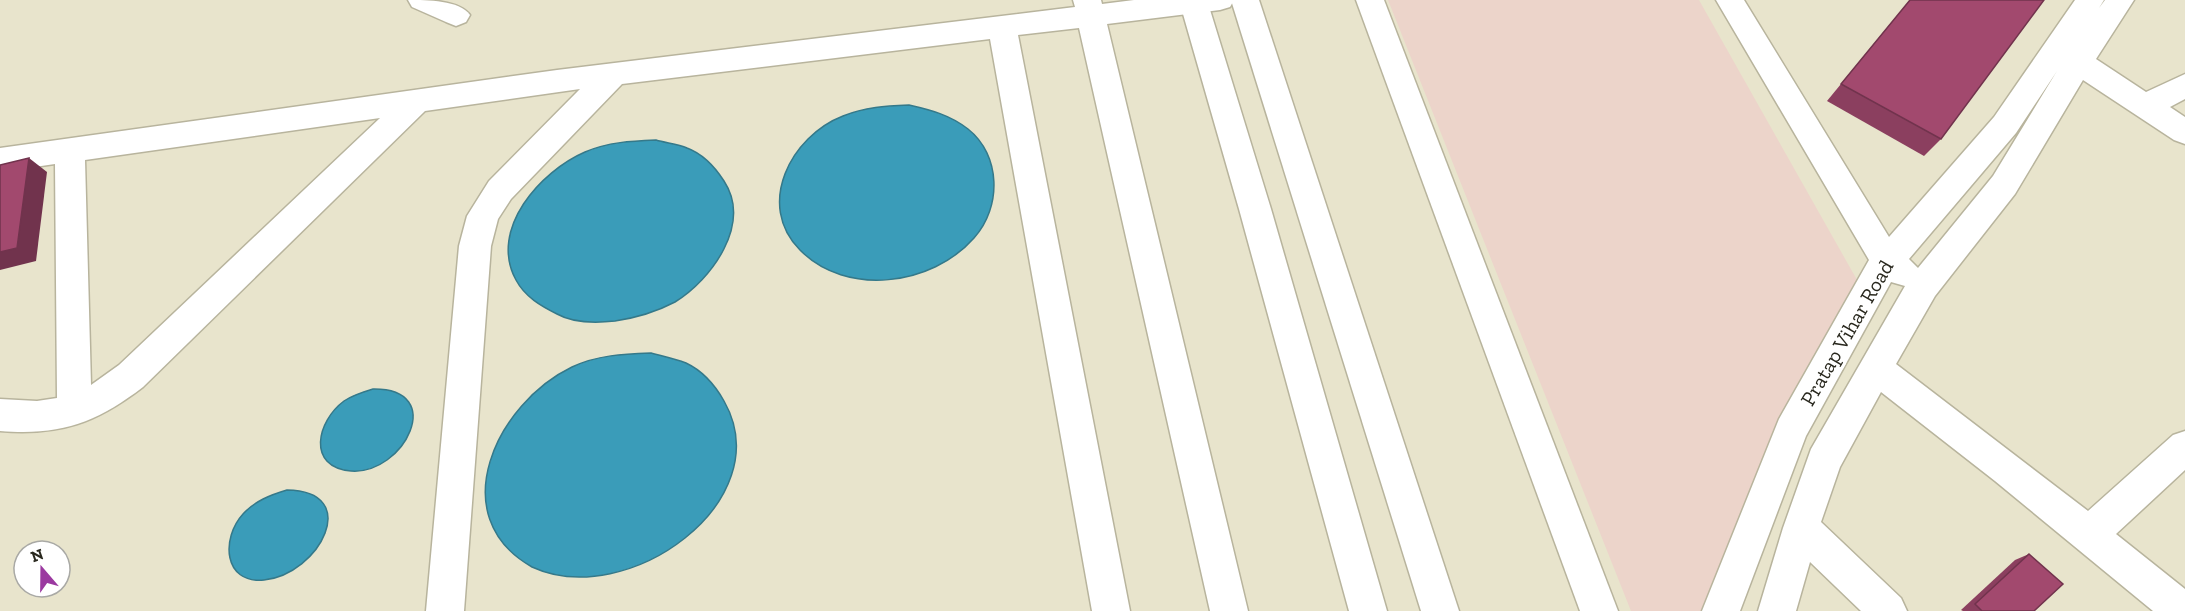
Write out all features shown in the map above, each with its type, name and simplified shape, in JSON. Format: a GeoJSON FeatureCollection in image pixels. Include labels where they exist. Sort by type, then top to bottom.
{"type":"FeatureCollection","features":[{"type":"Feature","properties":{"kind":"street"},"geometry":{"type":"LineString","coordinates":[[423,0],[456,15]]}},
{"type":"Feature","properties":{"kind":"street"},"geometry":{"type":"LineString","coordinates":[[1245,0],[1440,611]]}},
{"type":"Feature","properties":{"kind":"street"},"geometry":{"type":"LineString","coordinates":[[1370,0],[1599,611]]}},
{"type":"Feature","properties":{"kind":"street"},"geometry":{"type":"LineString","coordinates":[[1730,0],[1886,260],[1923,286]]}},
{"type":"Feature","properties":{"kind":"street","name":"Pratap Vihar Road"},"geometry":{"type":"LineString","coordinates":[[1721,611],[1791,430],[1886,260],[1905,242],[2005,125],[2090,0]]}},
{"type":"Feature","properties":{"kind":"street","name":"Pratap Vihar Road"},"geometry":{"type":"LineString","coordinates":[[1777,611],[1801,528],[1824,461],[1876,368],[1923,286],[2004,185],[2078,62],[2120,0]]}},
{"type":"Feature","properties":{"kind":"street"},"geometry":{"type":"LineString","coordinates":[[0,160],[542,83],[1002,25],[1089,7],[1202,1],[1255,209],[1368,611]]}},
{"type":"Feature","properties":{"kind":"street"},"geometry":{"type":"LineString","coordinates":[[1089,7],[1229,611]]}},
{"type":"Feature","properties":{"kind":"street"},"geometry":{"type":"LineString","coordinates":[[1002,25],[1111,611]]}},
{"type":"Feature","properties":{"kind":"street"},"geometry":{"type":"LineString","coordinates":[[2078,62],[2185,132]]}},
{"type":"Feature","properties":{"kind":"street"},"geometry":{"type":"LineString","coordinates":[[445,611],[475,246],[483,216],[500,190],[614,74]]}},
{"type":"Feature","properties":{"kind":"street"},"geometry":{"type":"LineString","coordinates":[[2145,106],[2185,85]]}},
{"type":"Feature","properties":{"kind":"street"},"geometry":{"type":"LineString","coordinates":[[0,416],[28,419],[74,411],[111,393],[418,100]]}},
{"type":"Feature","properties":{"kind":"street"},"geometry":{"type":"LineString","coordinates":[[70,150],[74,411]]}},
{"type":"Feature","properties":{"kind":"street"},"geometry":{"type":"LineString","coordinates":[[1876,368],[2008,469],[2183,611]]}},
{"type":"Feature","properties":{"kind":"street"},"geometry":{"type":"LineString","coordinates":[[2088,535],[2185,447]]}},
{"type":"Feature","properties":{"kind":"street"},"geometry":{"type":"LineString","coordinates":[[1801,528],[1888,611]]}},
{"type":"Feature","properties":{"kind":"shaded area"},"geometry":{"type":"Polygon","coordinates":[[[1388,0],[1699,0],[1861,287],[1716,611],[1631,611],[1388,0]]]}},
{"type":"Feature","properties":{"kind":"water"},"geometry":{"type":"Polygon","coordinates":[[[909,105],[954,120],[979,140],[992,167],[994,182],[990,212],[983,225],[974,238],[956,254],[936,267],[913,275],[888,280],[864,280],[841,275],[819,265],[800,250],[787,232],[780,213],[780,193],[785,174],[795,155],[808,139],[824,126],[843,116],[867,109],[909,105]]]}},
{"type":"Feature","properties":{"kind":"water"},"geometry":{"type":"Polygon","coordinates":[[[656,140],[683,147],[703,157],[724,181],[731,198],[733,215],[731,232],[714,265],[689,292],[675,302],[653,312],[623,320],[578,321],[563,317],[534,300],[516,280],[509,261],[509,241],[514,222],[536,187],[568,161],[585,152],[611,144],[656,140]]]}},
{"type":"Feature","properties":{"kind":"water"},"geometry":{"type":"Polygon","coordinates":[[[651,353],[692,366],[708,379],[724,401],[736,439],[731,475],[713,509],[685,538],[650,560],[610,574],[570,577],[532,567],[505,545],[490,519],[485,491],[490,461],[503,433],[521,406],[545,384],[572,367],[601,358],[651,353]]]}},
{"type":"Feature","properties":{"kind":"water"},"geometry":{"type":"Polygon","coordinates":[[[373,389],[396,392],[409,402],[413,416],[410,431],[401,447],[387,460],[370,469],[351,471],[337,468],[327,461],[322,452],[320,442],[327,420],[344,401],[373,389]]]}},
{"type":"Feature","properties":{"kind":"water"},"geometry":{"type":"Polygon","coordinates":[[[287,490],[310,494],[323,504],[328,517],[325,533],[316,549],[302,564],[284,574],[264,580],[250,579],[240,575],[230,558],[229,546],[236,524],[248,509],[258,502],[287,490]]]}},
{"type":"Feature","properties":{"kind":"building"},"geometry":{"type":"Polygon","coordinates":[[[1910,0],[2044,0],[1941,139],[1841,84],[1910,0]]]}},
{"type":"Feature","properties":{"kind":"building"},"geometry":{"type":"Polygon","coordinates":[[[29,158],[17,248],[0,252],[0,165],[29,158]]]}},
{"type":"Feature","properties":{"kind":"building"},"geometry":{"type":"Polygon","coordinates":[[[2029,554],[2063,584],[2034,611],[1982,611],[1975,604],[2029,554]]]}}]}
